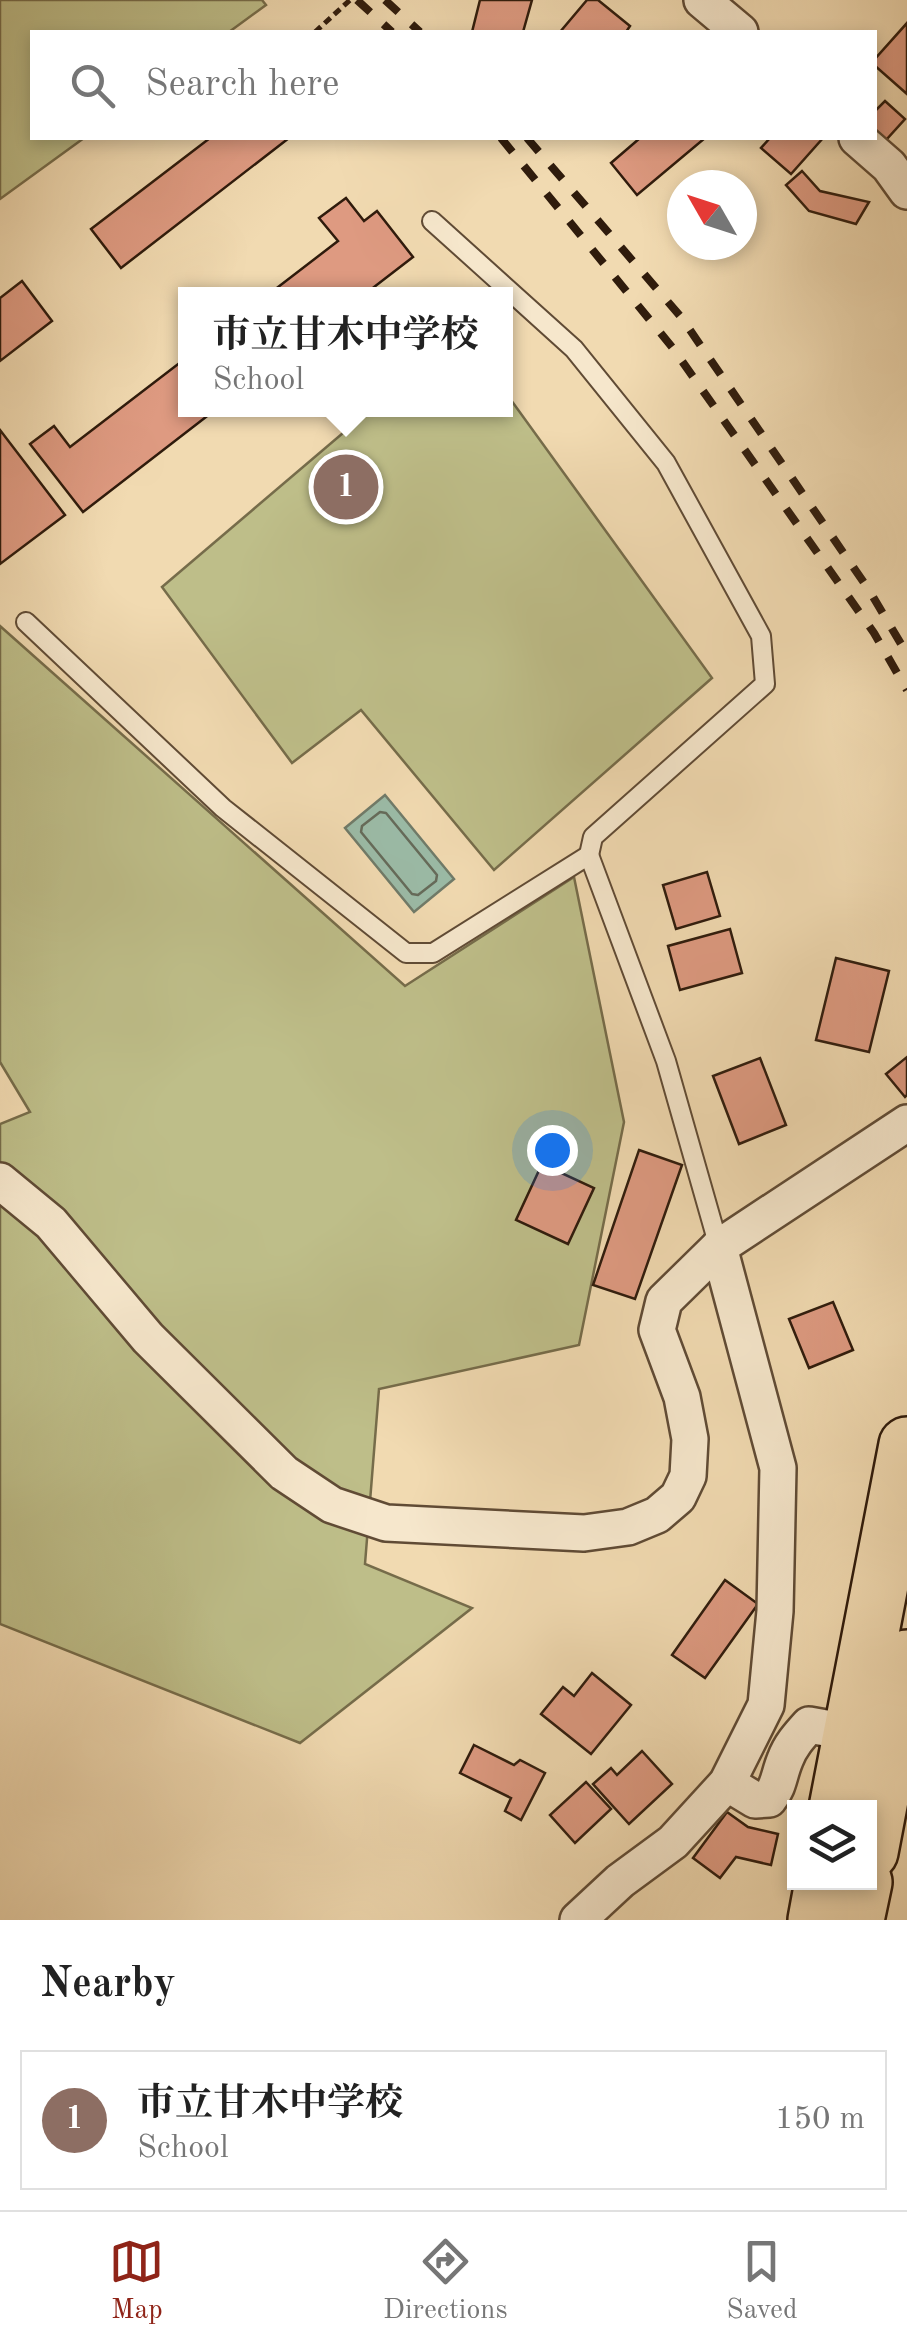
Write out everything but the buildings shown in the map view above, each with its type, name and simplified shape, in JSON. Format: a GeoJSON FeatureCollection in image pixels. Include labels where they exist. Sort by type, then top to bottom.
{"type":"FeatureCollection","features":[{"type":"Feature","properties":{"kind":"main road"},"geometry":{"type":"LineString","coordinates":[[876,1800],[907,1445]]}},
{"type":"Feature","properties":{"kind":"main road"},"geometry":{"type":"LineString","coordinates":[[843,1800],[883,1739],[907,1658]]}},
{"type":"Feature","properties":{"kind":"main road"},"geometry":{"type":"LineString","coordinates":[[816,1920],[822,1890]]}},
{"type":"Feature","properties":{"kind":"main road"},"geometry":{"type":"LineString","coordinates":[[856,1920],[862,1890]]}},
{"type":"Feature","properties":{"kind":"street"},"geometry":{"type":"LineString","coordinates":[[702,0],[738,30]]}},
{"type":"Feature","properties":{"kind":"street"},"geometry":{"type":"LineString","coordinates":[[859,140],[888,166],[907,191]]}},
{"type":"Feature","properties":{"kind":"street"},"geometry":{"type":"LineString","coordinates":[[0,1181],[51,1223],[148,1338],[284,1473],[332,1504],[386,1523],[584,1533],[628,1527],[657,1515],[678,1497],[688,1476],[690,1439],[682,1397],[656,1330],[664,1301],[719,1247],[907,1123]]}},
{"type":"Feature","properties":{"kind":"street"},"geometry":{"type":"LineString","coordinates":[[578,1920],[620,1881],[673,1842],[728,1784],[766,1706],[775,1611],[778,1468],[719,1247]]}},
{"type":"Feature","properties":{"kind":"street"},"geometry":{"type":"LineString","coordinates":[[728,1784],[755,1800],[769,1799],[776,1791],[796,1738],[809,1725],[883,1739]]}},
{"type":"Feature","properties":{"kind":"lane"},"geometry":{"type":"LineString","coordinates":[[432,221],[505,287]]}},
{"type":"Feature","properties":{"kind":"lane"},"geometry":{"type":"LineString","coordinates":[[513,294],[574,349],[666,464],[761,636],[766,684],[593,837],[589,855],[666,1061],[719,1247]]}},
{"type":"Feature","properties":{"kind":"lane"},"geometry":{"type":"LineString","coordinates":[[26,622],[223,808],[406,954],[433,953],[589,855]]}},
{"type":"Feature","properties":{"kind":"path"},"geometry":{"type":"LineString","coordinates":[[318,30],[350,0]]}},
{"type":"Feature","properties":{"kind":"green space"},"geometry":{"type":"Polygon","coordinates":[[[0,0],[262,0],[266,5],[232,30],[30,30],[30,140],[81,140],[0,199],[0,0]]]}},
{"type":"Feature","properties":{"kind":"green space"},"geometry":{"type":"Polygon","coordinates":[[[513,403],[712,678],[494,870],[361,710],[292,763],[162,587],[362,417],[513,417],[513,403]]]}},
{"type":"Feature","properties":{"kind":"green space"},"geometry":{"type":"Polygon","coordinates":[[[0,626],[405,986],[574,877],[624,1122],[579,1345],[379,1389],[365,1564],[472,1608],[300,1743],[0,1624],[0,1124],[30,1112],[0,1062],[0,626]]]}},
{"type":"Feature","properties":{"kind":"water"},"geometry":{"type":"Polygon","coordinates":[[[385,795],[454,879],[414,912],[345,828],[385,795]]]}},
{"type":"Feature","properties":{"kind":"railway"},"geometry":{"type":"LineString","coordinates":[[357,0],[390,30]]}},
{"type":"Feature","properties":{"kind":"railway"},"geometry":{"type":"LineString","coordinates":[[385,0],[418,30]]}},
{"type":"Feature","properties":{"kind":"railway"},"geometry":{"type":"LineString","coordinates":[[503,140],[672,347],[874,633],[907,690]]}},
{"type":"Feature","properties":{"kind":"railway"},"geometry":{"type":"LineString","coordinates":[[529,140],[681,317],[869,590],[907,654]]}},
{"type":"Feature","properties":{"kind":"place","name":"市立甘木中学校"},"geometry":{"type":"Point","coordinates":[346,487]}}]}
